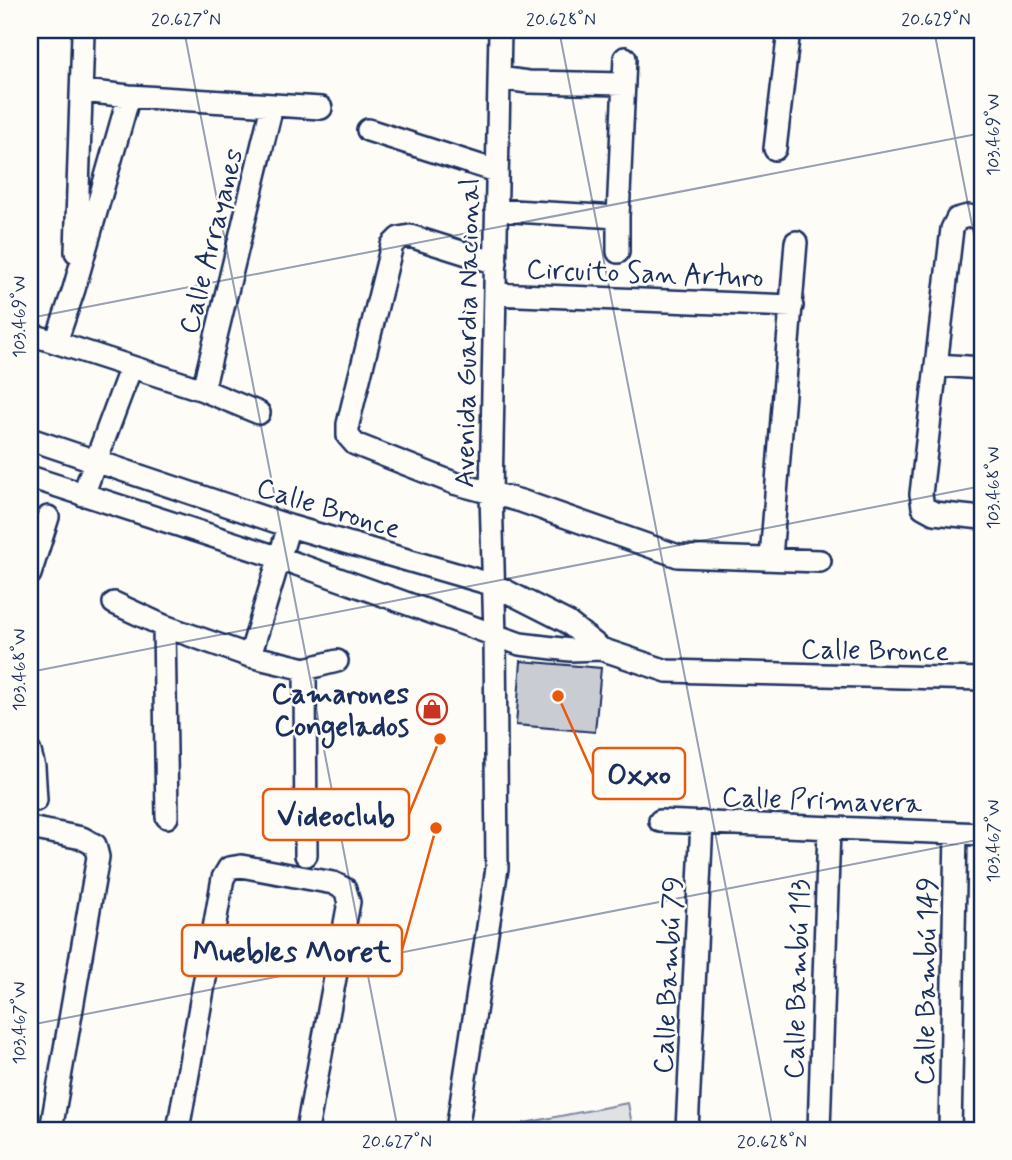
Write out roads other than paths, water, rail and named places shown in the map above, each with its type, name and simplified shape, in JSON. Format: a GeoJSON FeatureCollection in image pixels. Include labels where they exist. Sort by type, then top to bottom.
{"type":"FeatureCollection","features":[{"type":"Feature","properties":{"kind":"street","name":"Avenida Guardia Nacional"},"geometry":{"type":"LineString","coordinates":[[457,1130],[497,868],[491,494],[500,30]]}},
{"type":"Feature","properties":{"kind":"street"},"geometry":{"type":"LineString","coordinates":[[775,149],[789,30]]}},
{"type":"Feature","properties":{"kind":"street"},"geometry":{"type":"LineString","coordinates":[[74,289],[83,34]]}},
{"type":"Feature","properties":{"kind":"street"},"geometry":{"type":"LineString","coordinates":[[618,252],[625,58]]}},
{"type":"Feature","properties":{"kind":"street"},"geometry":{"type":"LineString","coordinates":[[499,78],[527,82],[624,84]]}},
{"type":"Feature","properties":{"kind":"street","name":"Calle Arrayanes"},"geometry":{"type":"LineString","coordinates":[[83,91],[321,108]]}},
{"type":"Feature","properties":{"kind":"street"},"geometry":{"type":"LineString","coordinates":[[56,342],[74,289],[129,96]]}},
{"type":"Feature","properties":{"kind":"street","name":"Calle Arrayanes"},"geometry":{"type":"LineString","coordinates":[[203,390],[272,106]]}},
{"type":"Feature","properties":{"kind":"street"},"geometry":{"type":"LineString","coordinates":[[368,130],[496,171]]}},
{"type":"Feature","properties":{"kind":"street"},"geometry":{"type":"LineString","coordinates":[[496,210],[618,217]]}},
{"type":"Feature","properties":{"kind":"street"},"geometry":{"type":"LineString","coordinates":[[982,218],[968,216],[957,219],[952,229],[921,494],[923,507],[934,513],[982,518]]}},
{"type":"Feature","properties":{"kind":"street"},"geometry":{"type":"LineString","coordinates":[[496,263],[410,236],[399,238],[392,246],[348,424],[348,436],[355,444],[454,483],[520,501],[678,556],[820,561]]}},
{"type":"Feature","properties":{"kind":"street","name":"Circuito San Arturo"},"geometry":{"type":"LineString","coordinates":[[771,558],[796,242]]}},
{"type":"Feature","properties":{"kind":"street","name":"Circuito San Arturo"},"geometry":{"type":"LineString","coordinates":[[496,294],[792,306]]}},
{"type":"Feature","properties":{"kind":"street"},"geometry":{"type":"LineString","coordinates":[[30,334],[203,390],[259,413]]}},
{"type":"Feature","properties":{"kind":"street"},"geometry":{"type":"LineString","coordinates":[[937,365],[982,368]]}},
{"type":"Feature","properties":{"kind":"street"},"geometry":{"type":"LineString","coordinates":[[83,495],[131,367]]}},
{"type":"Feature","properties":{"kind":"street","name":"Calle Bronce"},"geometry":{"type":"LineString","coordinates":[[30,439],[289,527],[494,585],[567,622],[601,649],[667,671],[982,679]]}},
{"type":"Feature","properties":{"kind":"street","name":"Calle Bronce"},"geometry":{"type":"LineString","coordinates":[[30,477],[280,558],[520,644],[570,650],[601,649]]}},
{"type":"Feature","properties":{"kind":"street"},"geometry":{"type":"LineString","coordinates":[[30,574],[48,517]]}},
{"type":"Feature","properties":{"kind":"street"},"geometry":{"type":"LineString","coordinates":[[250,656],[289,527]]}},
{"type":"Feature","properties":{"kind":"street"},"geometry":{"type":"LineString","coordinates":[[114,603],[164,626],[250,656],[305,669],[337,661]]}},
{"type":"Feature","properties":{"kind":"street"},"geometry":{"type":"LineString","coordinates":[[164,626],[167,817]]}},
{"type":"Feature","properties":{"kind":"street"},"geometry":{"type":"LineString","coordinates":[[305,669],[306,855]]}},
{"type":"Feature","properties":{"kind":"street"},"geometry":{"type":"LineString","coordinates":[[30,752],[34,767],[36,800]]}},
{"type":"Feature","properties":{"kind":"street","name":"Calle Primavera"},"geometry":{"type":"LineString","coordinates":[[660,821],[982,834]]}},
{"type":"Feature","properties":{"kind":"street","name":"Calle Bambú 79"},"geometry":{"type":"LineString","coordinates":[[687,1130],[702,822]]}},
{"type":"Feature","properties":{"kind":"street"},"geometry":{"type":"LineString","coordinates":[[30,828],[82,838],[95,845],[97,857],[51,1130]]}},
{"type":"Feature","properties":{"kind":"street","name":"Calle Bambú 113"},"geometry":{"type":"LineString","coordinates":[[819,1130],[829,829]]}},
{"type":"Feature","properties":{"kind":"street","name":"Calle Bambú 149"},"geometry":{"type":"LineString","coordinates":[[950,1130],[956,833]]}},
{"type":"Feature","properties":{"kind":"street"},"geometry":{"type":"LineString","coordinates":[[178,1130],[223,878],[229,868],[241,866],[333,883],[345,889],[349,902],[307,1130]]}},
{"type":"Feature","properties":{"kind":"place","name":"Oxxo"},"geometry":{"type":"Point","coordinates":[558,696]}},
{"type":"Feature","properties":{"kind":"place","name":"Camarones Congelados"},"geometry":{"type":"Point","coordinates":[432,709]}},
{"type":"Feature","properties":{"kind":"place","name":"Videoclub"},"geometry":{"type":"Point","coordinates":[440,739]}},
{"type":"Feature","properties":{"kind":"place","name":"Muebles Moret"},"geometry":{"type":"Point","coordinates":[436,828]}}]}
